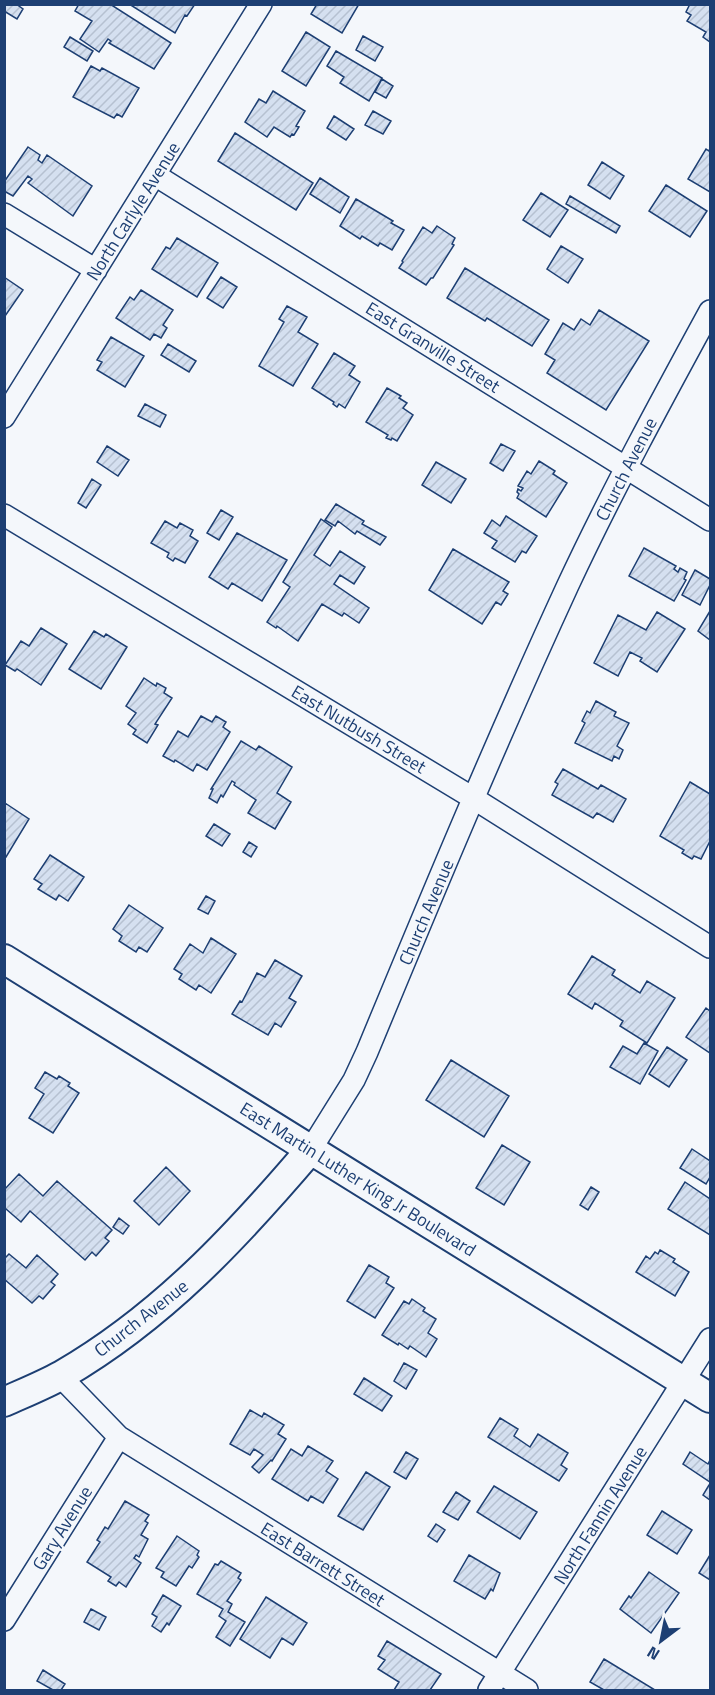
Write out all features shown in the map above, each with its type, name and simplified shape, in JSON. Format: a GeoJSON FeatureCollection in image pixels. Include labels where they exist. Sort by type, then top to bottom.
{"type":"FeatureCollection","features":[{"type":"Feature","properties":{"kind":"main road","name":"East Martin Luther King Jr Boulevard"},"geometry":{"type":"LineString","coordinates":[[4,959],[711,1398]]}},
{"type":"Feature","properties":{"kind":"main road","name":"Church Avenue"},"geometry":{"type":"LineString","coordinates":[[4,1402],[60,1376],[122,1337],[154,1311],[196,1275],[232,1239],[311,1149]]}},
{"type":"Feature","properties":{"kind":"street","name":"North Carlyle Avenue"},"geometry":{"type":"LineString","coordinates":[[4,417],[261,4]]}},
{"type":"Feature","properties":{"kind":"street","name":"East Granville Street"},"geometry":{"type":"LineString","coordinates":[[155,175],[711,520]]}},
{"type":"Feature","properties":{"kind":"street"},"geometry":{"type":"LineString","coordinates":[[4,214],[96,270]]}},
{"type":"Feature","properties":{"kind":"street","name":"Church Avenue"},"geometry":{"type":"LineString","coordinates":[[311,1149],[354,1080],[367,1052],[473,798],[569,584],[626,467],[711,311]]}},
{"type":"Feature","properties":{"kind":"street","name":"East Nutbush Street"},"geometry":{"type":"LineString","coordinates":[[4,515],[473,798],[711,947]]}},
{"type":"Feature","properties":{"kind":"street","name":"North Fannin Avenue"},"geometry":{"type":"LineString","coordinates":[[494,1682],[711,1339]]}},
{"type":"Feature","properties":{"kind":"street","name":"East Barrett Street"},"geometry":{"type":"LineString","coordinates":[[60,1376],[119,1437],[494,1682],[527,1690]]}},
{"type":"Feature","properties":{"kind":"street","name":"Gary Avenue"},"geometry":{"type":"LineString","coordinates":[[4,1620],[119,1437]]}},
{"type":"Feature","properties":{"kind":"building"},"geometry":{"type":"Polygon","coordinates":[[[4,4],[16,4],[23,9],[17,19],[4,11],[4,4]]]}},
{"type":"Feature","properties":{"kind":"building"},"geometry":{"type":"Polygon","coordinates":[[[79,4],[110,4],[171,43],[154,69],[109,43],[111,41],[108,39],[99,52],[80,39],[92,21],[75,11],[79,4]]]}},
{"type":"Feature","properties":{"kind":"building"},"geometry":{"type":"Polygon","coordinates":[[[129,4],[195,4],[187,16],[185,15],[175,33],[129,4]]]}},
{"type":"Feature","properties":{"kind":"building"},"geometry":{"type":"Polygon","coordinates":[[[317,4],[359,4],[342,33],[311,14],[317,4]]]}},
{"type":"Feature","properties":{"kind":"building"},"geometry":{"type":"Polygon","coordinates":[[[690,4],[710,4],[710,42],[703,37],[706,32],[687,21],[691,15],[686,12],[690,4]]]}},
{"type":"Feature","properties":{"kind":"building"},"geometry":{"type":"Polygon","coordinates":[[[306,32],[330,47],[306,86],[282,71],[306,32]]]}},
{"type":"Feature","properties":{"kind":"building"},"geometry":{"type":"Polygon","coordinates":[[[363,36],[383,47],[375,61],[356,50],[363,36]]]}},
{"type":"Feature","properties":{"kind":"building"},"geometry":{"type":"Polygon","coordinates":[[[70,37],[93,51],[87,61],[64,47],[70,37]]]}},
{"type":"Feature","properties":{"kind":"building"},"geometry":{"type":"Polygon","coordinates":[[[336,51],[382,78],[369,101],[340,83],[344,77],[327,66],[336,51]]]}},
{"type":"Feature","properties":{"kind":"building"},"geometry":{"type":"Polygon","coordinates":[[[91,66],[100,71],[102,68],[139,88],[122,117],[117,114],[114,118],[73,97],[91,66]]]}},
{"type":"Feature","properties":{"kind":"building"},"geometry":{"type":"Polygon","coordinates":[[[382,79],[393,86],[386,98],[375,92],[382,79]]]}},
{"type":"Feature","properties":{"kind":"building"},"geometry":{"type":"Polygon","coordinates":[[[273,91],[305,111],[296,126],[299,127],[290,137],[274,127],[267,137],[245,122],[259,99],[266,103],[273,91]]]}},
{"type":"Feature","properties":{"kind":"building"},"geometry":{"type":"Polygon","coordinates":[[[373,111],[391,121],[383,134],[365,125],[373,111]]]}},
{"type":"Feature","properties":{"kind":"building"},"geometry":{"type":"Polygon","coordinates":[[[334,116],[354,129],[346,140],[327,128],[334,116]]]}},
{"type":"Feature","properties":{"kind":"building"},"geometry":{"type":"Polygon","coordinates":[[[235,133],[313,183],[296,210],[218,161],[235,133]]]}},
{"type":"Feature","properties":{"kind":"building"},"geometry":{"type":"Polygon","coordinates":[[[28,147],[40,155],[38,160],[42,163],[47,155],[92,186],[73,216],[28,183],[32,179],[28,176],[13,196],[4,191],[4,182],[28,147]]]}},
{"type":"Feature","properties":{"kind":"building"},"geometry":{"type":"Polygon","coordinates":[[[710,148],[710,192],[688,179],[706,149],[709,151],[710,148]]]}},
{"type":"Feature","properties":{"kind":"building"},"geometry":{"type":"Polygon","coordinates":[[[602,162],[624,176],[610,199],[588,185],[602,162]]]}},
{"type":"Feature","properties":{"kind":"building"},"geometry":{"type":"Polygon","coordinates":[[[320,178],[349,197],[340,213],[310,194],[320,178]]]}},
{"type":"Feature","properties":{"kind":"building"},"geometry":{"type":"Polygon","coordinates":[[[666,185],[707,211],[690,237],[649,211],[666,185]]]}},
{"type":"Feature","properties":{"kind":"building"},"geometry":{"type":"Polygon","coordinates":[[[541,193],[568,210],[550,237],[523,220],[541,193]]]}},
{"type":"Feature","properties":{"kind":"building"},"geometry":{"type":"Polygon","coordinates":[[[570,196],[620,226],[616,233],[566,204],[570,196]]]}},
{"type":"Feature","properties":{"kind":"building"},"geometry":{"type":"Polygon","coordinates":[[[356,199],[404,230],[392,250],[380,243],[378,246],[362,236],[360,239],[340,226],[356,199]]]}},
{"type":"Feature","properties":{"kind":"building"},"geometry":{"type":"Polygon","coordinates":[[[437,226],[455,238],[452,244],[454,245],[426,285],[399,268],[423,227],[432,233],[437,226]]]}},
{"type":"Feature","properties":{"kind":"building"},"geometry":{"type":"Polygon","coordinates":[[[177,238],[218,263],[197,297],[152,269],[166,247],[170,249],[177,238]]]}},
{"type":"Feature","properties":{"kind":"building"},"geometry":{"type":"Polygon","coordinates":[[[561,246],[583,259],[568,283],[547,269],[561,246]]]}},
{"type":"Feature","properties":{"kind":"building"},"geometry":{"type":"Polygon","coordinates":[[[465,268],[549,320],[532,346],[487,318],[485,321],[447,298],[465,268]]]}},
{"type":"Feature","properties":{"kind":"building"},"geometry":{"type":"Polygon","coordinates":[[[4,277],[23,290],[5,316],[4,315],[4,277]]]}},
{"type":"Feature","properties":{"kind":"building"},"geometry":{"type":"Polygon","coordinates":[[[221,277],[237,287],[223,308],[207,298],[221,277]]]}},
{"type":"Feature","properties":{"kind":"building"},"geometry":{"type":"Polygon","coordinates":[[[141,290],[173,310],[163,325],[167,328],[161,338],[154,334],[150,340],[116,318],[130,297],[134,300],[141,290]]]}},
{"type":"Feature","properties":{"kind":"building"},"geometry":{"type":"Polygon","coordinates":[[[287,306],[307,317],[298,332],[318,344],[293,386],[259,366],[284,322],[279,319],[287,306]]]}},
{"type":"Feature","properties":{"kind":"building"},"geometry":{"type":"Polygon","coordinates":[[[599,310],[649,341],[606,410],[547,373],[555,360],[545,354],[563,323],[574,330],[581,319],[590,325],[599,310]]]}},
{"type":"Feature","properties":{"kind":"building"},"geometry":{"type":"Polygon","coordinates":[[[111,337],[144,356],[125,387],[97,370],[102,362],[97,360],[111,337]]]}},
{"type":"Feature","properties":{"kind":"building"},"geometry":{"type":"Polygon","coordinates":[[[168,344],[196,361],[189,372],[161,355],[168,344]]]}},
{"type":"Feature","properties":{"kind":"building"},"geometry":{"type":"Polygon","coordinates":[[[334,353],[355,366],[349,375],[360,382],[345,408],[339,404],[337,407],[333,404],[334,402],[312,388],[334,353]]]}},
{"type":"Feature","properties":{"kind":"building"},"geometry":{"type":"Polygon","coordinates":[[[387,388],[401,396],[399,398],[407,403],[403,408],[413,415],[397,441],[386,438],[388,435],[366,422],[387,388]]]}},
{"type":"Feature","properties":{"kind":"building"},"geometry":{"type":"Polygon","coordinates":[[[145,404],[166,415],[160,427],[138,416],[145,404]]]}},
{"type":"Feature","properties":{"kind":"building"},"geometry":{"type":"Polygon","coordinates":[[[501,444],[515,451],[503,471],[490,463],[501,444]]]}},
{"type":"Feature","properties":{"kind":"building"},"geometry":{"type":"Polygon","coordinates":[[[107,446],[129,460],[118,476],[97,462],[107,446]]]}},
{"type":"Feature","properties":{"kind":"building"},"geometry":{"type":"Polygon","coordinates":[[[539,461],[555,471],[553,474],[567,483],[546,517],[517,498],[518,489],[521,491],[523,488],[518,486],[527,471],[531,474],[539,461]]]}},
{"type":"Feature","properties":{"kind":"building"},"geometry":{"type":"Polygon","coordinates":[[[436,462],[466,479],[451,503],[422,485],[436,462]]]}},
{"type":"Feature","properties":{"kind":"building"},"geometry":{"type":"Polygon","coordinates":[[[92,479],[101,485],[86,508],[78,503],[92,479]]]}},
{"type":"Feature","properties":{"kind":"building"},"geometry":{"type":"Polygon","coordinates":[[[336,504],[364,521],[362,524],[386,537],[380,545],[357,531],[355,534],[338,521],[335,526],[325,520],[336,504]]]}},
{"type":"Feature","properties":{"kind":"building"},"geometry":{"type":"Polygon","coordinates":[[[221,510],[233,517],[219,540],[207,533],[221,510]]]}},
{"type":"Feature","properties":{"kind":"building"},"geometry":{"type":"Polygon","coordinates":[[[506,516],[537,536],[526,553],[522,551],[515,562],[492,548],[497,541],[484,533],[492,520],[500,526],[506,516]]]}},
{"type":"Feature","properties":{"kind":"building"},"geometry":{"type":"Polygon","coordinates":[[[321,519],[332,527],[314,555],[330,566],[340,551],[365,567],[354,584],[340,575],[334,584],[369,608],[359,623],[344,613],[342,616],[322,604],[298,641],[277,626],[276,628],[267,622],[290,587],[283,582],[321,519]]]}},
{"type":"Feature","properties":{"kind":"building"},"geometry":{"type":"Polygon","coordinates":[[[165,521],[177,528],[180,523],[193,530],[190,536],[198,541],[185,563],[175,558],[173,561],[167,557],[169,553],[151,543],[165,521]]]}},
{"type":"Feature","properties":{"kind":"building"},"geometry":{"type":"Polygon","coordinates":[[[237,533],[287,560],[262,601],[232,583],[228,589],[209,577],[237,533]]]}},
{"type":"Feature","properties":{"kind":"building"},"geometry":{"type":"Polygon","coordinates":[[[644,548],[676,566],[674,569],[678,572],[680,568],[687,572],[684,579],[686,580],[674,601],[629,576],[644,548]]]}},
{"type":"Feature","properties":{"kind":"building"},"geometry":{"type":"Polygon","coordinates":[[[453,549],[509,582],[503,591],[508,594],[501,605],[496,602],[482,624],[429,590],[453,549]]]}},
{"type":"Feature","properties":{"kind":"building"},"geometry":{"type":"Polygon","coordinates":[[[695,570],[710,579],[710,585],[700,605],[682,595],[695,570]]]}},
{"type":"Feature","properties":{"kind":"building"},"geometry":{"type":"Polygon","coordinates":[[[710,611],[710,640],[698,631],[710,611]]]}},
{"type":"Feature","properties":{"kind":"building"},"geometry":{"type":"Polygon","coordinates":[[[657,612],[685,629],[657,672],[640,661],[642,658],[630,652],[618,676],[594,663],[618,615],[646,630],[657,612]]]}},
{"type":"Feature","properties":{"kind":"building"},"geometry":{"type":"Polygon","coordinates":[[[41,628],[67,644],[41,685],[17,669],[15,671],[5,665],[21,641],[29,646],[41,628]]]}},
{"type":"Feature","properties":{"kind":"building"},"geometry":{"type":"Polygon","coordinates":[[[94,631],[104,637],[106,634],[127,647],[101,689],[69,669],[94,631]]]}},
{"type":"Feature","properties":{"kind":"building"},"geometry":{"type":"Polygon","coordinates":[[[144,678],[156,686],[157,683],[166,688],[164,693],[172,698],[155,724],[158,725],[147,743],[133,734],[136,730],[128,724],[136,713],[126,706],[144,678]]]}},
{"type":"Feature","properties":{"kind":"building"},"geometry":{"type":"Polygon","coordinates":[[[596,701],[616,712],[614,716],[629,723],[617,746],[623,750],[619,759],[614,756],[612,761],[575,743],[585,723],[582,721],[587,711],[590,713],[596,701]]]}},
{"type":"Feature","properties":{"kind":"building"},"geometry":{"type":"Polygon","coordinates":[[[201,716],[212,722],[216,716],[226,722],[223,727],[230,732],[207,770],[197,764],[193,771],[163,756],[178,731],[188,737],[201,716]]]}},
{"type":"Feature","properties":{"kind":"building"},"geometry":{"type":"Polygon","coordinates":[[[241,741],[256,750],[259,746],[292,767],[277,793],[291,802],[275,829],[248,813],[256,800],[234,785],[232,781],[217,803],[209,798],[213,789],[211,789],[241,741]]]}},
{"type":"Feature","properties":{"kind":"building"},"geometry":{"type":"Polygon","coordinates":[[[563,769],[598,789],[601,785],[626,799],[613,822],[597,813],[593,818],[552,795],[558,784],[555,782],[563,769]]]}},
{"type":"Feature","properties":{"kind":"building"},"geometry":{"type":"Polygon","coordinates":[[[690,782],[710,794],[710,841],[701,859],[694,856],[692,859],[682,853],[684,850],[660,836],[690,782]]]}},
{"type":"Feature","properties":{"kind":"building"},"geometry":{"type":"Polygon","coordinates":[[[5,803],[29,819],[6,857],[4,856],[5,803]]]}},
{"type":"Feature","properties":{"kind":"building"},"geometry":{"type":"Polygon","coordinates":[[[214,824],[230,834],[222,846],[206,836],[214,824]]]}},
{"type":"Feature","properties":{"kind":"building"},"geometry":{"type":"Polygon","coordinates":[[[249,842],[257,847],[251,857],[243,852],[249,842]]]}},
{"type":"Feature","properties":{"kind":"building"},"geometry":{"type":"Polygon","coordinates":[[[50,855],[84,877],[68,901],[59,895],[56,900],[38,889],[42,884],[34,879],[50,855]]]}},
{"type":"Feature","properties":{"kind":"building"},"geometry":{"type":"Polygon","coordinates":[[[206,896],[215,901],[208,914],[198,909],[206,896]]]}},
{"type":"Feature","properties":{"kind":"building"},"geometry":{"type":"Polygon","coordinates":[[[129,905],[163,928],[147,952],[139,947],[136,952],[119,941],[122,936],[113,929],[129,905]]]}},
{"type":"Feature","properties":{"kind":"building"},"geometry":{"type":"Polygon","coordinates":[[[211,938],[236,954],[211,993],[199,985],[196,990],[179,979],[182,974],[174,969],[190,944],[203,953],[211,938]]]}},
{"type":"Feature","properties":{"kind":"building"},"geometry":{"type":"Polygon","coordinates":[[[592,956],[615,970],[612,975],[640,993],[647,981],[675,998],[647,1043],[620,1026],[623,1021],[595,1003],[592,1009],[568,994],[592,956]]]}},
{"type":"Feature","properties":{"kind":"building"},"geometry":{"type":"Polygon","coordinates":[[[275,960],[302,976],[289,998],[296,1002],[281,1027],[275,1023],[268,1035],[232,1014],[240,1001],[242,1002],[257,973],[265,977],[275,960]]]}},
{"type":"Feature","properties":{"kind":"building"},"geometry":{"type":"Polygon","coordinates":[[[706,1008],[710,1011],[710,1053],[686,1037],[706,1008]]]}},
{"type":"Feature","properties":{"kind":"building"},"geometry":{"type":"Polygon","coordinates":[[[644,1043],[658,1051],[640,1084],[610,1067],[623,1046],[637,1054],[644,1043]]]}},
{"type":"Feature","properties":{"kind":"building"},"geometry":{"type":"Polygon","coordinates":[[[667,1047],[687,1060],[669,1087],[649,1074],[667,1047]]]}},
{"type":"Feature","properties":{"kind":"building"},"geometry":{"type":"Polygon","coordinates":[[[451,1060],[509,1096],[484,1137],[426,1100],[451,1060]]]}},
{"type":"Feature","properties":{"kind":"building"},"geometry":{"type":"Polygon","coordinates":[[[45,1072],[57,1079],[59,1076],[79,1093],[53,1133],[29,1118],[44,1094],[35,1088],[45,1072]]]}},
{"type":"Feature","properties":{"kind":"building"},"geometry":{"type":"Polygon","coordinates":[[[502,1145],[530,1162],[504,1205],[476,1188],[502,1145]]]}},
{"type":"Feature","properties":{"kind":"building"},"geometry":{"type":"Polygon","coordinates":[[[692,1149],[710,1161],[710,1177],[706,1184],[680,1168],[692,1149]]]}},
{"type":"Feature","properties":{"kind":"building"},"geometry":{"type":"Polygon","coordinates":[[[166,1167],[190,1191],[159,1225],[134,1201],[166,1167]]]}},
{"type":"Feature","properties":{"kind":"building"},"geometry":{"type":"Polygon","coordinates":[[[19,1174],[43,1196],[57,1181],[112,1230],[105,1238],[109,1241],[96,1256],[92,1252],[85,1260],[30,1211],[21,1222],[6,1209],[4,1211],[4,1190],[19,1174]]]}},
{"type":"Feature","properties":{"kind":"building"},"geometry":{"type":"Polygon","coordinates":[[[685,1182],[710,1199],[710,1235],[668,1209],[685,1182]]]}},
{"type":"Feature","properties":{"kind":"building"},"geometry":{"type":"Polygon","coordinates":[[[591,1187],[599,1192],[588,1210],[580,1205],[591,1187]]]}},
{"type":"Feature","properties":{"kind":"building"},"geometry":{"type":"Polygon","coordinates":[[[119,1218],[129,1226],[123,1234],[113,1227],[119,1218]]]}},
{"type":"Feature","properties":{"kind":"building"},"geometry":{"type":"Polygon","coordinates":[[[660,1250],[675,1259],[673,1262],[689,1272],[675,1296],[636,1272],[646,1256],[650,1259],[655,1252],[658,1254],[660,1250]]]}},
{"type":"Feature","properties":{"kind":"building"},"geometry":{"type":"Polygon","coordinates":[[[9,1254],[26,1268],[37,1255],[58,1274],[51,1282],[55,1285],[43,1299],[39,1296],[32,1303],[4,1279],[4,1259],[9,1254]]]}},
{"type":"Feature","properties":{"kind":"building"},"geometry":{"type":"Polygon","coordinates":[[[369,1265],[389,1277],[386,1283],[394,1288],[375,1318],[347,1301],[369,1265]]]}},
{"type":"Feature","properties":{"kind":"building"},"geometry":{"type":"Polygon","coordinates":[[[412,1299],[425,1308],[423,1311],[436,1319],[428,1333],[437,1339],[426,1357],[410,1346],[408,1349],[382,1335],[404,1301],[409,1304],[412,1299]]]}},
{"type":"Feature","properties":{"kind":"building"},"geometry":{"type":"Polygon","coordinates":[[[404,1363],[417,1370],[406,1389],[394,1381],[404,1363]]]}},
{"type":"Feature","properties":{"kind":"building"},"geometry":{"type":"Polygon","coordinates":[[[364,1378],[392,1396],[382,1411],[354,1394],[364,1378]]]}},
{"type":"Feature","properties":{"kind":"building"},"geometry":{"type":"Polygon","coordinates":[[[250,1410],[262,1417],[264,1413],[284,1425],[278,1434],[286,1439],[272,1461],[259,1473],[252,1467],[263,1455],[254,1449],[250,1455],[230,1444],[250,1410]]]}},
{"type":"Feature","properties":{"kind":"building"},"geometry":{"type":"Polygon","coordinates":[[[500,1418],[518,1429],[514,1436],[530,1447],[538,1434],[568,1453],[561,1465],[567,1469],[559,1481],[488,1437],[500,1418]]]}},
{"type":"Feature","properties":{"kind":"building"},"geometry":{"type":"Polygon","coordinates":[[[308,1446],[333,1461],[326,1471],[338,1479],[323,1503],[311,1496],[308,1501],[272,1479],[291,1449],[302,1456],[308,1446]]]}},
{"type":"Feature","properties":{"kind":"building"},"geometry":{"type":"Polygon","coordinates":[[[406,1452],[418,1459],[406,1479],[394,1472],[406,1452]]]}},
{"type":"Feature","properties":{"kind":"building"},"geometry":{"type":"Polygon","coordinates":[[[690,1452],[708,1464],[710,1460],[710,1482],[683,1464],[690,1452]]]}},
{"type":"Feature","properties":{"kind":"building"},"geometry":{"type":"Polygon","coordinates":[[[366,1472],[390,1487],[363,1530],[338,1516],[366,1472]]]}},
{"type":"Feature","properties":{"kind":"building"},"geometry":{"type":"Polygon","coordinates":[[[710,1485],[710,1500],[703,1495],[710,1485]]]}},
{"type":"Feature","properties":{"kind":"building"},"geometry":{"type":"Polygon","coordinates":[[[494,1486],[537,1512],[520,1539],[477,1512],[494,1486]]]}},
{"type":"Feature","properties":{"kind":"building"},"geometry":{"type":"Polygon","coordinates":[[[456,1492],[470,1501],[458,1520],[443,1512],[456,1492]]]}},
{"type":"Feature","properties":{"kind":"building"},"geometry":{"type":"Polygon","coordinates":[[[125,1501],[149,1515],[145,1521],[148,1523],[141,1535],[148,1539],[139,1557],[136,1555],[134,1558],[141,1563],[126,1587],[119,1582],[116,1586],[108,1581],[111,1577],[87,1562],[100,1542],[97,1540],[105,1527],[108,1529],[125,1501]]]}},
{"type":"Feature","properties":{"kind":"building"},"geometry":{"type":"Polygon","coordinates":[[[662,1511],[692,1530],[677,1554],[647,1535],[662,1511]]]}},
{"type":"Feature","properties":{"kind":"building"},"geometry":{"type":"Polygon","coordinates":[[[436,1524],[445,1530],[437,1542],[428,1536],[436,1524]]]}},
{"type":"Feature","properties":{"kind":"building"},"geometry":{"type":"Polygon","coordinates":[[[177,1536],[199,1551],[197,1555],[199,1557],[192,1568],[189,1566],[176,1586],[161,1577],[164,1572],[156,1568],[177,1536]]]}},
{"type":"Feature","properties":{"kind":"building"},"geometry":{"type":"Polygon","coordinates":[[[469,1555],[500,1573],[493,1591],[491,1589],[485,1599],[454,1581],[469,1555]]]}},
{"type":"Feature","properties":{"kind":"building"},"geometry":{"type":"Polygon","coordinates":[[[710,1555],[710,1580],[699,1573],[710,1555]]]}},
{"type":"Feature","properties":{"kind":"building"},"geometry":{"type":"Polygon","coordinates":[[[221,1561],[241,1573],[238,1578],[241,1580],[227,1601],[232,1604],[228,1612],[245,1622],[230,1646],[216,1637],[226,1621],[219,1616],[223,1609],[197,1594],[215,1564],[218,1565],[221,1561]]]}},
{"type":"Feature","properties":{"kind":"building"},"geometry":{"type":"Polygon","coordinates":[[[649,1572],[679,1593],[651,1633],[620,1609],[629,1596],[631,1598],[649,1572]]]}},
{"type":"Feature","properties":{"kind":"building"},"geometry":{"type":"Polygon","coordinates":[[[163,1595],[181,1606],[169,1625],[167,1623],[161,1632],[152,1626],[157,1617],[152,1614],[163,1595]]]}},
{"type":"Feature","properties":{"kind":"building"},"geometry":{"type":"Polygon","coordinates":[[[266,1597],[307,1623],[293,1645],[282,1638],[270,1658],[240,1639],[266,1597]]]}},
{"type":"Feature","properties":{"kind":"building"},"geometry":{"type":"Polygon","coordinates":[[[91,1609],[106,1617],[99,1630],[84,1622],[91,1609]]]}},
{"type":"Feature","properties":{"kind":"building"},"geometry":{"type":"Polygon","coordinates":[[[387,1641],[441,1674],[430,1690],[394,1690],[399,1682],[378,1669],[385,1660],[378,1656],[387,1641]]]}},
{"type":"Feature","properties":{"kind":"building"},"geometry":{"type":"Polygon","coordinates":[[[604,1659],[655,1690],[604,1690],[590,1682],[604,1659]]]}},
{"type":"Feature","properties":{"kind":"building"},"geometry":{"type":"Polygon","coordinates":[[[43,1670],[65,1684],[61,1690],[53,1690],[37,1681],[43,1670]]]}}]}
